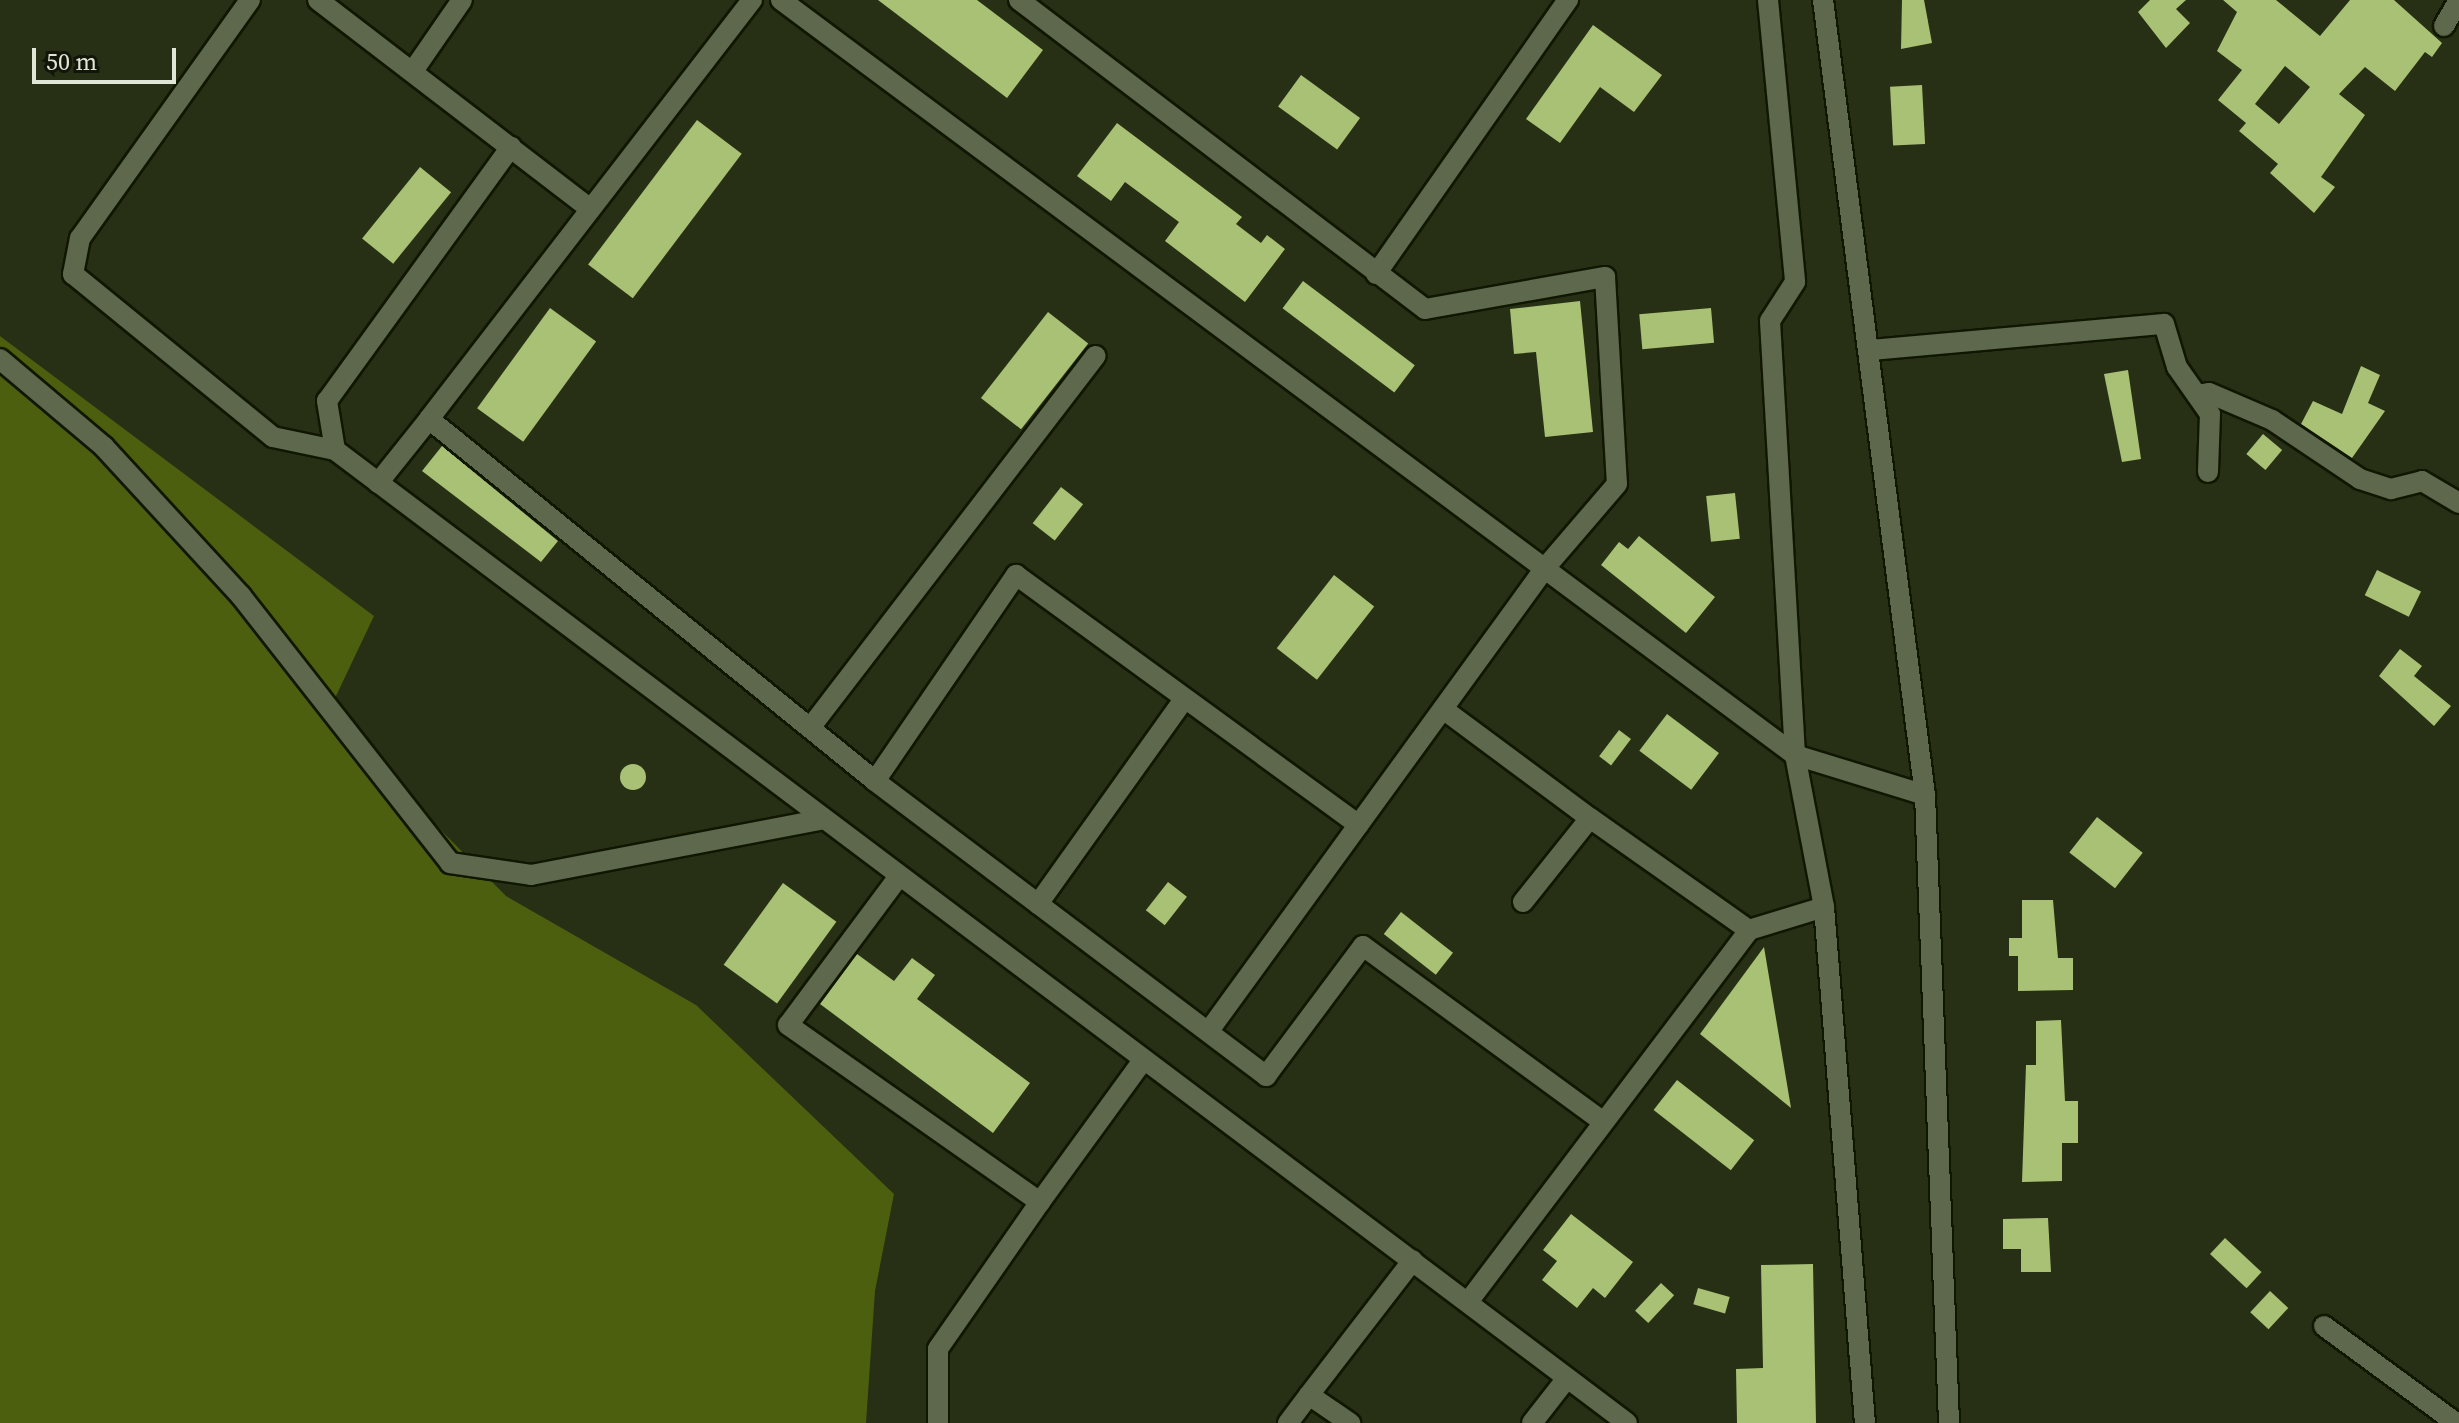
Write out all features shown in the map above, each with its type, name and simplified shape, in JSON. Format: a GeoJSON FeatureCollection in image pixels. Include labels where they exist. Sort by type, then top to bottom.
{"type":"FeatureCollection","features":[{"type":"Feature","properties":{"kind":"street"},"geometry":{"type":"LineString","coordinates":[[250,0],[80,238],[73,274],[273,437],[335,450],[1141,1063],[1413,1260],[1627,1423]]}},
{"type":"Feature","properties":{"kind":"street"},"geometry":{"type":"LineString","coordinates":[[318,0],[586,206]]}},
{"type":"Feature","properties":{"kind":"street"},"geometry":{"type":"LineString","coordinates":[[413,71],[462,0]]}},
{"type":"Feature","properties":{"kind":"street"},"geometry":{"type":"LineString","coordinates":[[378,483],[586,206],[752,0]]}},
{"type":"Feature","properties":{"kind":"street"},"geometry":{"type":"LineString","coordinates":[[781,0],[1795,755],[1925,795]]}},
{"type":"Feature","properties":{"kind":"street"},"geometry":{"type":"LineString","coordinates":[[1019,0],[1425,309],[1605,277],[1617,484],[1545,568],[1208,1032]]}},
{"type":"Feature","properties":{"kind":"street"},"geometry":{"type":"LineString","coordinates":[[1376,274],[1568,0]]}},
{"type":"Feature","properties":{"kind":"street"},"geometry":{"type":"LineString","coordinates":[[1768,0],[1795,282],[1770,321],[1795,755],[1824,907],[1865,1423]]}},
{"type":"Feature","properties":{"kind":"street"},"geometry":{"type":"LineString","coordinates":[[1823,0],[1871,350],[1925,795],[1949,1423]]}},
{"type":"Feature","properties":{"kind":"street"},"geometry":{"type":"LineString","coordinates":[[2444,26],[2459,0]]}},
{"type":"Feature","properties":{"kind":"street"},"geometry":{"type":"LineString","coordinates":[[335,450],[327,401],[406,283],[511,147]]}},
{"type":"Feature","properties":{"kind":"street"},"geometry":{"type":"LineString","coordinates":[[1871,350],[2152,320],[2164,324],[2177,367],[2210,414],[2208,472]]}},
{"type":"Feature","properties":{"kind":"street"},"geometry":{"type":"LineString","coordinates":[[810,728],[1095,356]]}},
{"type":"Feature","properties":{"kind":"street"},"geometry":{"type":"LineString","coordinates":[[0,359],[104,447],[241,596],[450,863],[531,875],[820,820]]}},
{"type":"Feature","properties":{"kind":"street"},"geometry":{"type":"LineString","coordinates":[[2197,395],[2209,393],[2272,420],[2360,479],[2391,489],[2422,481],[2459,503]]}},
{"type":"Feature","properties":{"kind":"street"},"geometry":{"type":"LineString","coordinates":[[429,419],[875,781],[1266,1076],[1363,946],[1602,1121]]}},
{"type":"Feature","properties":{"kind":"street"},"geometry":{"type":"LineString","coordinates":[[875,781],[1016,575],[1182,702],[1359,825]]}},
{"type":"Feature","properties":{"kind":"street"},"geometry":{"type":"LineString","coordinates":[[1038,904],[1182,702]]}},
{"type":"Feature","properties":{"kind":"street"},"geometry":{"type":"LineString","coordinates":[[1443,709],[1749,930]]}},
{"type":"Feature","properties":{"kind":"street"},"geometry":{"type":"LineString","coordinates":[[1523,902],[1590,818]]}},
{"type":"Feature","properties":{"kind":"street"},"geometry":{"type":"LineString","coordinates":[[897,879],[788,1025],[1040,1202]]}},
{"type":"Feature","properties":{"kind":"street"},"geometry":{"type":"LineString","coordinates":[[1468,1302],[1749,930],[1824,907]]}},
{"type":"Feature","properties":{"kind":"street"},"geometry":{"type":"LineString","coordinates":[[938,1423],[938,1349],[1141,1063]]}},
{"type":"Feature","properties":{"kind":"street"},"geometry":{"type":"LineString","coordinates":[[1288,1423],[1413,1260]]}},
{"type":"Feature","properties":{"kind":"street"},"geometry":{"type":"LineString","coordinates":[[2324,1326],[2456,1423]]}},
{"type":"Feature","properties":{"kind":"street"},"geometry":{"type":"LineString","coordinates":[[1532,1423],[1567,1378]]}},
{"type":"Feature","properties":{"kind":"street"},"geometry":{"type":"LineString","coordinates":[[1309,1395],[1350,1423]]}},
{"type":"Feature","properties":{"kind":"green space"},"geometry":{"type":"Polygon","coordinates":[[[0,336],[374,616],[327,715],[506,896],[696,1005],[894,1194],[875,1291],[866,1423],[0,1423],[0,336]]]}},
{"type":"Feature","properties":{"kind":"building"},"geometry":{"type":"Polygon","coordinates":[[[878,0],[977,0],[1043,50],[1007,98],[878,0]]]}},
{"type":"Feature","properties":{"kind":"building"},"geometry":{"type":"Polygon","coordinates":[[[1902,0],[1924,0],[1932,43],[1901,49],[1902,0]]]}},
{"type":"Feature","properties":{"kind":"building"},"geometry":{"type":"Polygon","coordinates":[[[2150,0],[2186,0],[2176,9],[2190,23],[2166,48],[2138,12],[2150,0]]]}},
{"type":"Feature","properties":{"kind":"building"},"geometry":{"type":"Polygon","coordinates":[[[2223,0],[2276,0],[2320,36],[2350,0],[2394,0],[2442,43],[2432,57],[2425,52],[2395,91],[2365,67],[2339,94],[2365,115],[2321,177],[2335,187],[2314,213],[2270,173],[2278,164],[2239,131],[2246,123],[2218,100],[2242,70],[2217,51],[2237,12],[2223,0]],[[2285,66],[2255,104],[2279,124],[2310,87],[2285,66]]]}},
{"type":"Feature","properties":{"kind":"building"},"geometry":{"type":"Polygon","coordinates":[[[1593,25],[1662,75],[1634,112],[1600,87],[1560,143],[1526,119],[1593,25]]]}},
{"type":"Feature","properties":{"kind":"building"},"geometry":{"type":"Polygon","coordinates":[[[1301,75],[1360,118],[1337,149],[1278,107],[1301,75]]]}},
{"type":"Feature","properties":{"kind":"building"},"geometry":{"type":"Polygon","coordinates":[[[1922,85],[1925,144],[1893,146],[1890,87],[1922,85]]]}},
{"type":"Feature","properties":{"kind":"building"},"geometry":{"type":"Polygon","coordinates":[[[697,120],[742,154],[633,298],[588,265],[697,120]]]}},
{"type":"Feature","properties":{"kind":"building"},"geometry":{"type":"Polygon","coordinates":[[[1117,123],[1242,217],[1236,224],[1261,243],[1267,235],[1285,249],[1245,302],[1165,241],[1179,222],[1125,182],[1111,201],[1077,176],[1117,123]]]}},
{"type":"Feature","properties":{"kind":"building"},"geometry":{"type":"Polygon","coordinates":[[[420,167],[451,192],[393,264],[362,238],[420,167]]]}},
{"type":"Feature","properties":{"kind":"building"},"geometry":{"type":"Polygon","coordinates":[[[1303,281],[1415,365],[1394,392],[1283,308],[1303,281]]]}},
{"type":"Feature","properties":{"kind":"building"},"geometry":{"type":"Polygon","coordinates":[[[1580,301],[1593,432],[1545,437],[1536,352],[1514,354],[1510,309],[1580,301]]]}},
{"type":"Feature","properties":{"kind":"building"},"geometry":{"type":"Polygon","coordinates":[[[550,308],[596,342],[523,442],[477,408],[550,308]]]}},
{"type":"Feature","properties":{"kind":"building"},"geometry":{"type":"Polygon","coordinates":[[[1711,308],[1714,343],[1642,349],[1639,314],[1711,308]]]}},
{"type":"Feature","properties":{"kind":"building"},"geometry":{"type":"Polygon","coordinates":[[[1048,312],[1088,343],[1021,429],[981,398],[1048,312]]]}},
{"type":"Feature","properties":{"kind":"building"},"geometry":{"type":"Polygon","coordinates":[[[2361,366],[2380,375],[2368,403],[2385,411],[2352,458],[2301,424],[2313,401],[2342,414],[2361,366]]]}},
{"type":"Feature","properties":{"kind":"building"},"geometry":{"type":"Polygon","coordinates":[[[2128,370],[2141,459],[2122,462],[2104,374],[2128,370]]]}},
{"type":"Feature","properties":{"kind":"building"},"geometry":{"type":"Polygon","coordinates":[[[2263,434],[2282,450],[2265,470],[2246,454],[2263,434]]]}},
{"type":"Feature","properties":{"kind":"building"},"geometry":{"type":"Polygon","coordinates":[[[442,446],[558,541],[541,562],[422,471],[442,446]]]}},
{"type":"Feature","properties":{"kind":"building"},"geometry":{"type":"Polygon","coordinates":[[[1061,487],[1083,504],[1055,540],[1033,523],[1061,487]]]}},
{"type":"Feature","properties":{"kind":"building"},"geometry":{"type":"Polygon","coordinates":[[[1735,493],[1740,539],[1711,542],[1706,496],[1735,493]]]}},
{"type":"Feature","properties":{"kind":"building"},"geometry":{"type":"Polygon","coordinates":[[[1639,536],[1715,597],[1686,633],[1601,565],[1619,542],[1628,549],[1639,536]]]}},
{"type":"Feature","properties":{"kind":"building"},"geometry":{"type":"Polygon","coordinates":[[[2377,570],[2421,591],[2409,617],[2365,595],[2377,570]]]}},
{"type":"Feature","properties":{"kind":"building"},"geometry":{"type":"Polygon","coordinates":[[[1334,575],[1374,606],[1317,680],[1277,648],[1334,575]]]}},
{"type":"Feature","properties":{"kind":"building"},"geometry":{"type":"Polygon","coordinates":[[[2400,649],[2422,666],[2414,676],[2451,706],[2434,726],[2379,676],[2400,649]]]}},
{"type":"Feature","properties":{"kind":"building"},"geometry":{"type":"Polygon","coordinates":[[[1667,714],[1719,753],[1691,790],[1639,751],[1667,714]]]}},
{"type":"Feature","properties":{"kind":"building"},"geometry":{"type":"Polygon","coordinates":[[[1619,730],[1631,739],[1611,765],[1599,756],[1619,730]]]}},
{"type":"Feature","properties":{"kind":"building"},"geometry":{"type":"Polygon","coordinates":[[[633,764],[642,768],[646,777],[642,786],[633,790],[624,786],[620,777],[624,768],[633,764]]]}},
{"type":"Feature","properties":{"kind":"building"},"geometry":{"type":"Polygon","coordinates":[[[2097,817],[2143,853],[2115,888],[2069,852],[2097,817]]]}},
{"type":"Feature","properties":{"kind":"building"},"geometry":{"type":"Polygon","coordinates":[[[1168,882],[1187,897],[1165,925],[1146,910],[1168,882]]]}},
{"type":"Feature","properties":{"kind":"building"},"geometry":{"type":"Polygon","coordinates":[[[783,883],[836,922],[777,1004],[724,965],[783,883]]]}},
{"type":"Feature","properties":{"kind":"building"},"geometry":{"type":"Polygon","coordinates":[[[2022,900],[2053,900],[2058,958],[2073,958],[2073,990],[2018,991],[2018,956],[2009,956],[2009,938],[2022,938],[2022,900]]]}},
{"type":"Feature","properties":{"kind":"building"},"geometry":{"type":"Polygon","coordinates":[[[1401,912],[1453,953],[1436,975],[1384,934],[1401,912]]]}},
{"type":"Feature","properties":{"kind":"building"},"geometry":{"type":"Polygon","coordinates":[[[1764,947],[1791,1108],[1700,1034],[1764,947]]]}},
{"type":"Feature","properties":{"kind":"building"},"geometry":{"type":"Polygon","coordinates":[[[857,954],[894,981],[912,958],[935,975],[917,999],[1030,1083],[993,1133],[820,1004],[857,954]]]}},
{"type":"Feature","properties":{"kind":"building"},"geometry":{"type":"Polygon","coordinates":[[[2061,1020],[2065,1101],[2078,1101],[2078,1143],[2062,1143],[2062,1181],[2022,1182],[2026,1065],[2036,1065],[2036,1021],[2061,1020]]]}},
{"type":"Feature","properties":{"kind":"building"},"geometry":{"type":"Polygon","coordinates":[[[1677,1080],[1754,1140],[1731,1170],[1654,1110],[1677,1080]]]}},
{"type":"Feature","properties":{"kind":"building"},"geometry":{"type":"Polygon","coordinates":[[[1571,1214],[1633,1262],[1605,1298],[1593,1288],[1577,1308],[1542,1280],[1557,1261],[1543,1250],[1571,1214]]]}},
{"type":"Feature","properties":{"kind":"building"},"geometry":{"type":"Polygon","coordinates":[[[2048,1218],[2051,1272],[2021,1272],[2021,1249],[2003,1249],[2003,1219],[2048,1218]]]}},
{"type":"Feature","properties":{"kind":"building"},"geometry":{"type":"Polygon","coordinates":[[[2225,1238],[2262,1272],[2247,1288],[2210,1254],[2225,1238]]]}},
{"type":"Feature","properties":{"kind":"building"},"geometry":{"type":"Polygon","coordinates":[[[1813,1264],[1816,1423],[1737,1423],[1736,1369],[1763,1368],[1761,1265],[1813,1264]]]}},
{"type":"Feature","properties":{"kind":"building"},"geometry":{"type":"Polygon","coordinates":[[[1661,1283],[1674,1295],[1648,1323],[1635,1311],[1661,1283]]]}},
{"type":"Feature","properties":{"kind":"building"},"geometry":{"type":"Polygon","coordinates":[[[1698,1288],[1730,1297],[1725,1313],[1693,1304],[1698,1288]]]}},
{"type":"Feature","properties":{"kind":"building"},"geometry":{"type":"Polygon","coordinates":[[[2270,1291],[2288,1308],[2269,1329],[2250,1312],[2270,1291]]]}}]}
